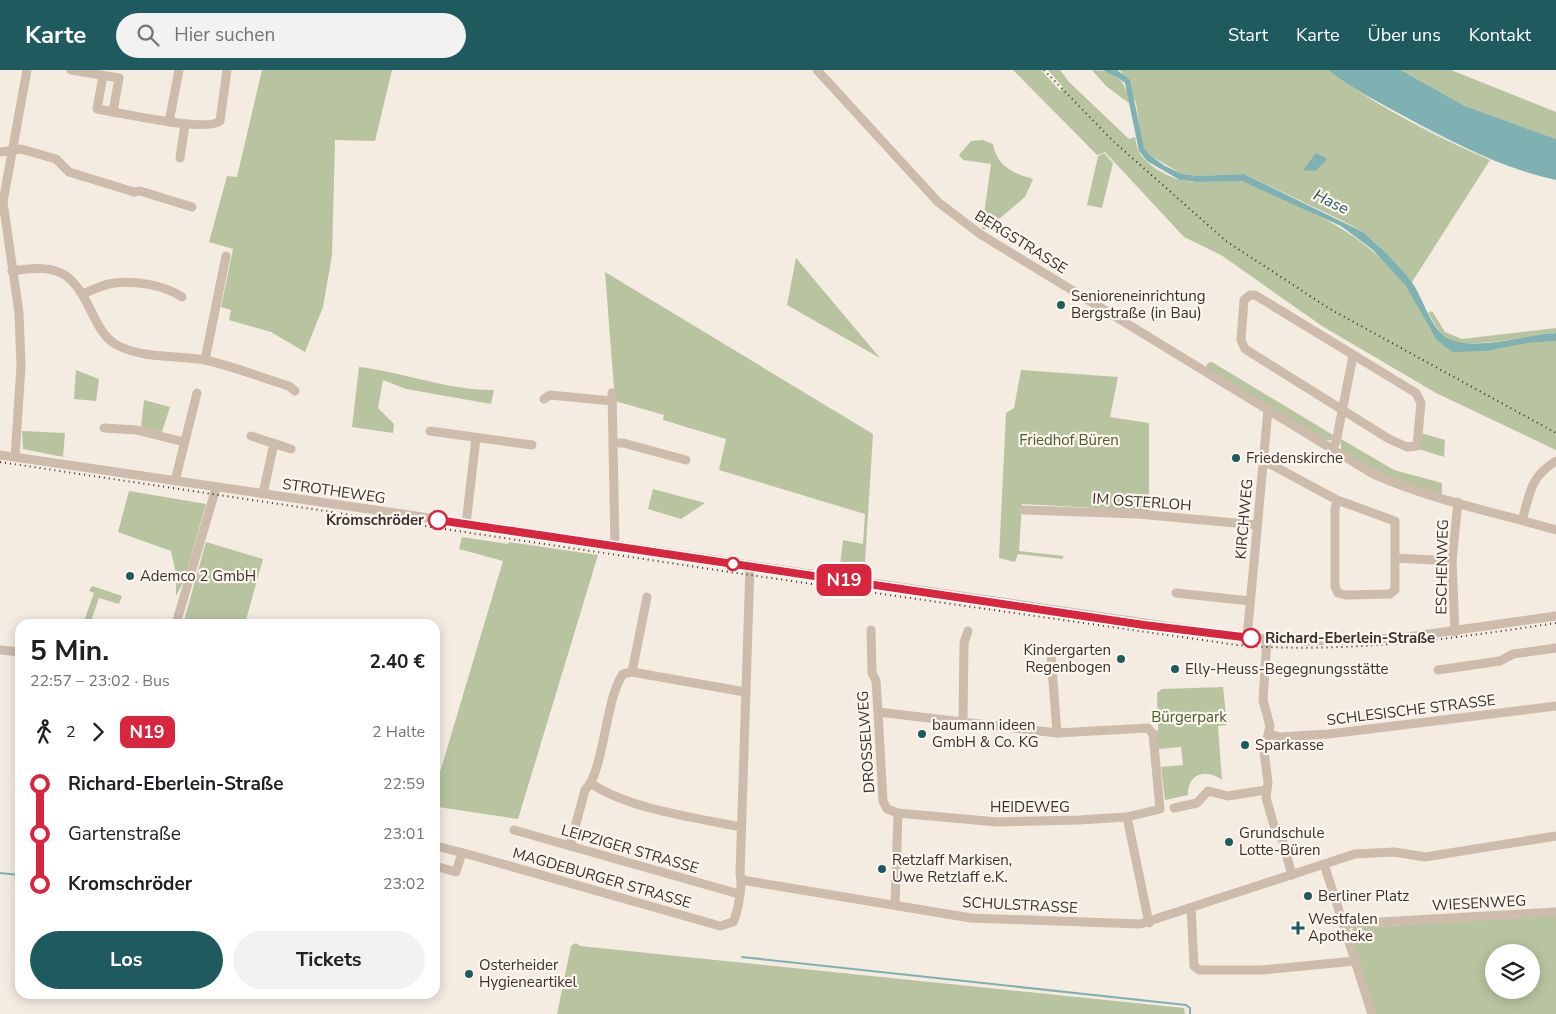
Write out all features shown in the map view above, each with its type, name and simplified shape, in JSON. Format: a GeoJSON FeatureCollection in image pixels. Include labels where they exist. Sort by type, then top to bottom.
{"type":"FeatureCollection","features":[{"type":"Feature","properties":{"kind":"street"},"geometry":{"type":"LineString","coordinates":[[15,457],[20,366],[19,313],[3,207],[27,70]]}},
{"type":"Feature","properties":{"kind":"street"},"geometry":{"type":"LineString","coordinates":[[74,70],[119,78],[113,112]]}},
{"type":"Feature","properties":{"kind":"street"},"geometry":{"type":"LineString","coordinates":[[169,122],[178,70]]}},
{"type":"Feature","properties":{"kind":"street"},"geometry":{"type":"LineString","coordinates":[[103,76],[97,109],[169,122],[211,125],[220,121],[227,70]]}},
{"type":"Feature","properties":{"kind":"street","name":"BERGSTRASSE"},"geometry":{"type":"LineString","coordinates":[[817,70],[928,192],[950,212],[980,234],[1373,474],[1391,482],[1476,509],[1556,530]]}},
{"type":"Feature","properties":{"kind":"street"},"geometry":{"type":"LineString","coordinates":[[180,158],[185,124]]}},
{"type":"Feature","properties":{"kind":"street"},"geometry":{"type":"LineString","coordinates":[[0,152],[21,149],[56,159],[69,172],[79,176],[134,192],[140,191],[192,207]]}},
{"type":"Feature","properties":{"kind":"street"},"geometry":{"type":"LineString","coordinates":[[206,360],[226,256]]}},
{"type":"Feature","properties":{"kind":"street"},"geometry":{"type":"LineString","coordinates":[[12,271],[31,268],[50,270],[68,276],[78,284],[99,326],[114,343],[140,353],[206,360],[290,386],[295,391]]}},
{"type":"Feature","properties":{"kind":"street"},"geometry":{"type":"LineString","coordinates":[[83,294],[103,286],[119,283],[138,284],[174,292],[182,297]]}},
{"type":"Feature","properties":{"kind":"street"},"geometry":{"type":"LineString","coordinates":[[1250,295],[1255,296],[1420,398],[1417,446],[1408,447],[1397,444],[1342,410],[1241,345],[1244,300],[1250,295]]}},
{"type":"Feature","properties":{"kind":"street"},"geometry":{"type":"LineString","coordinates":[[1332,449],[1336,442],[1353,356]]}},
{"type":"Feature","properties":{"kind":"street"},"geometry":{"type":"LineString","coordinates":[[175,481],[197,393]]}},
{"type":"Feature","properties":{"kind":"street"},"geometry":{"type":"LineString","coordinates":[[544,399],[550,395],[612,397],[615,546]]}},
{"type":"Feature","properties":{"kind":"street","name":"KIRCHWEG"},"geometry":{"type":"LineString","coordinates":[[1247,638],[1268,410]]}},
{"type":"Feature","properties":{"kind":"street"},"geometry":{"type":"LineString","coordinates":[[104,428],[136,430],[184,442]]}},
{"type":"Feature","properties":{"kind":"street"},"geometry":{"type":"LineString","coordinates":[[430,431],[532,445]]}},
{"type":"Feature","properties":{"kind":"street"},"geometry":{"type":"LineString","coordinates":[[251,436],[291,449]]}},
{"type":"Feature","properties":{"kind":"street"},"geometry":{"type":"LineString","coordinates":[[466,524],[476,438]]}},
{"type":"Feature","properties":{"kind":"street"},"geometry":{"type":"LineString","coordinates":[[263,494],[274,443]]}},
{"type":"Feature","properties":{"kind":"street"},"geometry":{"type":"LineString","coordinates":[[613,443],[623,443],[686,460]]}},
{"type":"Feature","properties":{"kind":"street","name":"STROTHEWEG"},"geometry":{"type":"LineString","coordinates":[[0,455],[1247,638],[1356,641],[1455,632],[1556,616]]}},
{"type":"Feature","properties":{"kind":"street"},"geometry":{"type":"LineString","coordinates":[[1522,520],[1535,478],[1540,470],[1556,461]]}},
{"type":"Feature","properties":{"kind":"street"},"geometry":{"type":"LineString","coordinates":[[1262,463],[1270,464],[1337,500],[1395,522],[1395,590],[1390,594],[1344,595],[1338,593],[1335,587],[1335,509],[1337,500]]}},
{"type":"Feature","properties":{"kind":"street"},"geometry":{"type":"LineString","coordinates":[[177,619],[216,488]]}},
{"type":"Feature","properties":{"kind":"street","name":"ESCHENWEG"},"geometry":{"type":"LineString","coordinates":[[1455,632],[1452,560],[1458,502]]}},
{"type":"Feature","properties":{"kind":"street","name":"IM OSTERLOH"},"geometry":{"type":"LineString","coordinates":[[1024,510],[1138,514],[1257,525]]}},
{"type":"Feature","properties":{"kind":"street"},"geometry":{"type":"LineString","coordinates":[[1395,558],[1452,560]]}},
{"type":"Feature","properties":{"kind":"street"},"geometry":{"type":"LineString","coordinates":[[739,894],[742,880],[740,874],[741,827],[750,566]]}},
{"type":"Feature","properties":{"kind":"street"},"geometry":{"type":"LineString","coordinates":[[1176,593],[1250,601]]}},
{"type":"Feature","properties":{"kind":"street"},"geometry":{"type":"LineString","coordinates":[[632,672],[647,597]]}},
{"type":"Feature","properties":{"kind":"street","name":"DROSSELWEG"},"geometry":{"type":"LineString","coordinates":[[871,630],[872,673],[876,682],[883,802],[887,809],[898,813]]}},
{"type":"Feature","properties":{"kind":"street"},"geometry":{"type":"LineString","coordinates":[[963,721],[964,643],[968,631]]}},
{"type":"Feature","properties":{"kind":"street"},"geometry":{"type":"LineString","coordinates":[[1267,639],[1263,700],[1270,726],[1264,752],[1268,782],[1266,790],[1275,829],[1282,839],[1292,875],[1355,854],[1394,852],[1425,857],[1556,836]]}},
{"type":"Feature","properties":{"kind":"street"},"geometry":{"type":"LineString","coordinates":[[1438,670],[1500,661],[1513,654],[1556,648]]}},
{"type":"Feature","properties":{"kind":"street"},"geometry":{"type":"LineString","coordinates":[[0,650],[15,652]]}},
{"type":"Feature","properties":{"kind":"street"},"geometry":{"type":"LineString","coordinates":[[878,712],[1057,733],[1051,655]]}},
{"type":"Feature","properties":{"kind":"street"},"geometry":{"type":"LineString","coordinates":[[570,846],[585,790],[592,784],[620,678],[623,674],[632,672],[745,692]]}},
{"type":"Feature","properties":{"kind":"street","name":"SCHLESISCHE STRASSE"},"geometry":{"type":"LineString","coordinates":[[1269,734],[1280,737],[1329,734],[1556,706]]}},
{"type":"Feature","properties":{"kind":"street","name":"HEIDEWEG"},"geometry":{"type":"LineString","coordinates":[[898,813],[997,822],[1127,817],[1160,809],[1151,730],[1144,728],[1057,733]]}},
{"type":"Feature","properties":{"kind":"street"},"geometry":{"type":"LineString","coordinates":[[592,784],[600,790],[655,809],[741,827]]}},
{"type":"Feature","properties":{"kind":"street"},"geometry":{"type":"LineString","coordinates":[[1174,808],[1197,803],[1208,791],[1228,796],[1266,790]]}},
{"type":"Feature","properties":{"kind":"street"},"geometry":{"type":"LineString","coordinates":[[895,904],[898,813]]}},
{"type":"Feature","properties":{"kind":"street"},"geometry":{"type":"LineString","coordinates":[[1127,817],[1149,923]]}},
{"type":"Feature","properties":{"kind":"street","name":"LEIPZIGER STRASSE"},"geometry":{"type":"LineString","coordinates":[[514,830],[739,894]]}},
{"type":"Feature","properties":{"kind":"street","name":"MAGDEBURGER STRASSE"},"geometry":{"type":"LineString","coordinates":[[440,847],[720,926],[733,922],[737,915],[739,894]]}},
{"type":"Feature","properties":{"kind":"street"},"geometry":{"type":"LineString","coordinates":[[440,867],[456,872],[462,853]]}},
{"type":"Feature","properties":{"kind":"street"},"geometry":{"type":"LineString","coordinates":[[1324,864],[1372,1014]]}},
{"type":"Feature","properties":{"kind":"street","name":"SCHULSTRASSE"},"geometry":{"type":"LineString","coordinates":[[742,880],[971,918],[1140,924],[1149,923],[1292,875]]}},
{"type":"Feature","properties":{"kind":"street"},"geometry":{"type":"LineString","coordinates":[[1192,908],[1194,966],[1198,970],[1263,970],[1355,961]]}},
{"type":"Feature","properties":{"kind":"street","name":"WIESENWEG"},"geometry":{"type":"LineString","coordinates":[[1344,924],[1556,912]]}},
{"type":"Feature","properties":{"kind":"green space"},"geometry":{"type":"Polygon","coordinates":[[[262,70],[392,70],[375,141],[335,140],[332,255],[323,307],[305,352],[271,332],[229,320],[231,310],[221,307],[233,249],[209,242],[227,176],[237,177],[262,70]]]}},
{"type":"Feature","properties":{"kind":"green space"},"geometry":{"type":"Polygon","coordinates":[[[1013,70],[1041,70],[1060,91],[1063,87],[1048,70],[1060,70],[1069,82],[1129,139],[1135,137],[1138,150],[1144,158],[1165,174],[1190,182],[1235,180],[1246,182],[1305,209],[1341,229],[1375,253],[1405,285],[1432,332],[1444,346],[1556,341],[1556,450],[1436,393],[1322,326],[1221,255],[1184,237],[1105,152],[1097,155],[1013,70]]]}},
{"type":"Feature","properties":{"kind":"green space"},"geometry":{"type":"Polygon","coordinates":[[[1092,70],[1108,72],[1118,78],[1126,89],[1130,104],[1106,86],[1092,70]]]}},
{"type":"Feature","properties":{"kind":"green space"},"geometry":{"type":"Polygon","coordinates":[[[1117,70],[1328,70],[1365,96],[1406,120],[1490,160],[1412,282],[1378,245],[1363,232],[1343,221],[1244,174],[1197,176],[1182,174],[1151,156],[1144,148],[1136,103],[1121,71],[1117,70]]]}},
{"type":"Feature","properties":{"kind":"green space"},"geometry":{"type":"Polygon","coordinates":[[[1401,70],[1451,70],[1556,112],[1556,139],[1465,106],[1401,70]]]}},
{"type":"Feature","properties":{"kind":"green space"},"geometry":{"type":"Polygon","coordinates":[[[983,140],[993,144],[998,158],[1007,168],[1033,179],[1025,197],[987,229],[982,229],[991,164],[963,160],[959,155],[971,141],[983,140]]]}},
{"type":"Feature","properties":{"kind":"green space"},"geometry":{"type":"Polygon","coordinates":[[[1104,153],[1113,163],[1102,208],[1087,205],[1098,156],[1104,153]]]}},
{"type":"Feature","properties":{"kind":"green space"},"geometry":{"type":"Polygon","coordinates":[[[796,258],[880,358],[787,305],[796,258]]]}},
{"type":"Feature","properties":{"kind":"green space"},"geometry":{"type":"Polygon","coordinates":[[[605,272],[873,434],[864,578],[839,574],[843,540],[863,544],[865,514],[719,470],[726,439],[663,420],[664,415],[615,401],[605,272]]]}},
{"type":"Feature","properties":{"kind":"green space"},"geometry":{"type":"Polygon","coordinates":[[[1432,311],[1445,332],[1462,339],[1556,328],[1556,333],[1485,343],[1458,343],[1449,340],[1440,331],[1428,313],[1432,311]]]}},
{"type":"Feature","properties":{"kind":"green space"},"geometry":{"type":"Polygon","coordinates":[[[1212,362],[1333,435],[1332,440],[1324,441],[1205,368],[1208,363],[1212,362]]]}},
{"type":"Feature","properties":{"kind":"green space"},"geometry":{"type":"Polygon","coordinates":[[[359,367],[376,369],[460,388],[494,390],[491,404],[406,389],[383,380],[378,408],[394,424],[393,433],[352,427],[359,367]]]}},
{"type":"Feature","properties":{"kind":"green space"},"geometry":{"type":"Polygon","coordinates":[[[76,370],[99,379],[96,401],[74,399],[76,370]]]}},
{"type":"Feature","properties":{"kind":"green space","name":"Friedhof Büren"},"geometry":{"type":"Polygon","coordinates":[[[1021,370],[1118,377],[1110,417],[1149,423],[1149,511],[1022,504],[1019,551],[1064,556],[1062,559],[1018,554],[1015,562],[999,558],[1006,413],[1014,408],[1021,370]]]}},
{"type":"Feature","properties":{"kind":"green space"},"geometry":{"type":"Polygon","coordinates":[[[144,400],[170,407],[162,432],[141,427],[144,400]]]}},
{"type":"Feature","properties":{"kind":"green space"},"geometry":{"type":"Polygon","coordinates":[[[22,431],[65,433],[63,457],[23,449],[22,431]]]}},
{"type":"Feature","properties":{"kind":"green space"},"geometry":{"type":"Polygon","coordinates":[[[1421,433],[1445,440],[1444,457],[1419,449],[1421,433]]]}},
{"type":"Feature","properties":{"kind":"green space"},"geometry":{"type":"Polygon","coordinates":[[[1341,439],[1394,470],[1442,483],[1442,495],[1390,477],[1366,465],[1341,451],[1341,439]]]}},
{"type":"Feature","properties":{"kind":"green space"},"geometry":{"type":"Polygon","coordinates":[[[653,489],[705,503],[681,519],[648,509],[653,489]]]}},
{"type":"Feature","properties":{"kind":"green space"},"geometry":{"type":"Polygon","coordinates":[[[129,491],[206,504],[184,581],[176,596],[176,574],[171,551],[118,532],[129,491]]]}},
{"type":"Feature","properties":{"kind":"green space"},"geometry":{"type":"Polygon","coordinates":[[[462,537],[598,555],[518,819],[440,807],[440,772],[503,561],[459,549],[462,537]]]}},
{"type":"Feature","properties":{"kind":"green space"},"geometry":{"type":"Polygon","coordinates":[[[206,542],[263,559],[246,619],[184,619],[206,542]]]}},
{"type":"Feature","properties":{"kind":"green space"},"geometry":{"type":"Polygon","coordinates":[[[92,586],[122,596],[119,604],[99,598],[92,619],[85,619],[94,593],[89,591],[92,586]]]}},
{"type":"Feature","properties":{"kind":"green space","name":"Bürgerpark"},"geometry":{"type":"Polygon","coordinates":[[[1223,687],[1227,725],[1218,726],[1222,780],[1210,774],[1199,775],[1194,777],[1191,782],[1188,795],[1165,800],[1161,767],[1183,765],[1181,747],[1158,749],[1156,733],[1158,729],[1157,693],[1162,689],[1223,687]]]}},
{"type":"Feature","properties":{"kind":"green space"},"geometry":{"type":"Polygon","coordinates":[[[1556,916],[1556,1014],[1376,1014],[1351,934],[1353,928],[1556,916]]]}},
{"type":"Feature","properties":{"kind":"green space"},"geometry":{"type":"Polygon","coordinates":[[[576,943],[580,946],[1184,1008],[1185,1014],[557,1014],[571,946],[576,943]]]}},
{"type":"Feature","properties":{"kind":"water"},"geometry":{"type":"Polygon","coordinates":[[[1102,70],[1117,70],[1130,80],[1144,148],[1151,156],[1165,166],[1182,174],[1197,176],[1244,174],[1363,232],[1388,255],[1411,281],[1435,326],[1449,339],[1458,342],[1482,343],[1556,333],[1556,341],[1527,343],[1485,351],[1453,352],[1436,339],[1406,286],[1373,250],[1341,226],[1242,181],[1196,182],[1180,180],[1147,161],[1139,151],[1125,83],[1102,70]]]}},
{"type":"Feature","properties":{"kind":"water"},"geometry":{"type":"Polygon","coordinates":[[[1328,70],[1401,70],[1465,106],[1556,139],[1556,180],[1516,169],[1458,144],[1373,99],[1328,70]]]}},
{"type":"Feature","properties":{"kind":"water"},"geometry":{"type":"Polygon","coordinates":[[[1316,153],[1326,158],[1326,161],[1315,171],[1303,170],[1316,153]]]}},
{"type":"Feature","properties":{"kind":"waterway"},"geometry":{"type":"LineString","coordinates":[[0,873],[15,874]]}},
{"type":"Feature","properties":{"kind":"waterway"},"geometry":{"type":"LineString","coordinates":[[742,957],[1186,1005],[1190,1008],[1190,1014]]}},
{"type":"Feature","properties":{"kind":"railway"},"geometry":{"type":"LineString","coordinates":[[1044,70],[1113,141],[1226,241],[1330,309],[1556,433]]}},
{"type":"Feature","properties":{"kind":"railway"},"geometry":{"type":"LineString","coordinates":[[0,462],[750,575],[1237,645],[1318,648],[1357,646],[1437,639],[1556,623]]}},
{"type":"Feature","properties":{"kind":"bus line","name":"N19"},"geometry":{"type":"LineString","coordinates":[[438,520],[724,563],[867,582],[1144,625],[1251,638]]}},
{"type":"Feature","properties":{"kind":"place","name":"Senioreneinrichtung Bergstraße (in Bau)"},"geometry":{"type":"Point","coordinates":[1061,305]}},
{"type":"Feature","properties":{"kind":"place","name":"Friedenskirche"},"geometry":{"type":"Point","coordinates":[1236,458]}},
{"type":"Feature","properties":{"kind":"place","name":"Kromschröder"},"geometry":{"type":"Point","coordinates":[438,520]}},
{"type":"Feature","properties":{"kind":"place","name":"Ademco 2 GmbH"},"geometry":{"type":"Point","coordinates":[130,576]}},
{"type":"Feature","properties":{"kind":"place","name":"Richard-Eberlein-Straße"},"geometry":{"type":"Point","coordinates":[1251,638]}},
{"type":"Feature","properties":{"kind":"place","name":"Kindergarten Regenbogen"},"geometry":{"type":"Point","coordinates":[1121,659]}},
{"type":"Feature","properties":{"kind":"place","name":"Elly-Heuss-Begegnungsstätte"},"geometry":{"type":"Point","coordinates":[1175,669]}},
{"type":"Feature","properties":{"kind":"place","name":"baumann ideen GmbH & Co. KG"},"geometry":{"type":"Point","coordinates":[922,734]}},
{"type":"Feature","properties":{"kind":"place","name":"Sparkasse"},"geometry":{"type":"Point","coordinates":[1245,745]}},
{"type":"Feature","properties":{"kind":"place","name":"Grundschule Lotte-Büren"},"geometry":{"type":"Point","coordinates":[1229,842]}},
{"type":"Feature","properties":{"kind":"place","name":"Retzlaff Markisen, Uwe Retzlaff e.K."},"geometry":{"type":"Point","coordinates":[882,869]}},
{"type":"Feature","properties":{"kind":"place","name":"Berliner Platz"},"geometry":{"type":"Point","coordinates":[1308,896]}},
{"type":"Feature","properties":{"kind":"place","name":"Westfalen Apotheke"},"geometry":{"type":"Point","coordinates":[1298,928]}},
{"type":"Feature","properties":{"kind":"place","name":"Osterheider Hygieneartikel"},"geometry":{"type":"Point","coordinates":[469,974]}},
{"type":"Feature","properties":{"kind":"water label","name":"Hase"},"geometry":{"type":"Point","coordinates":[1331,202]}}]}
